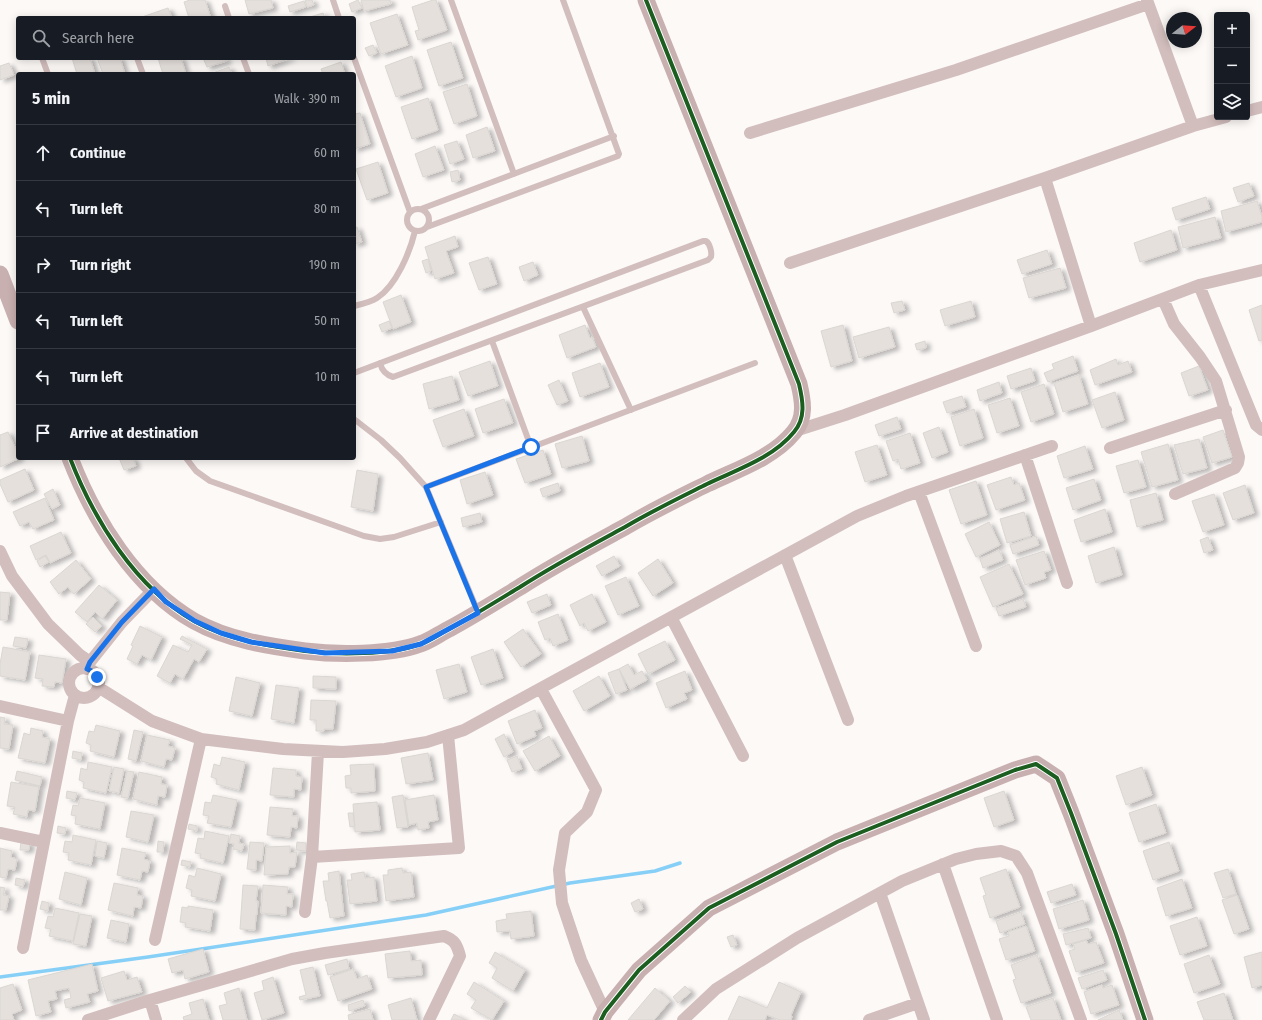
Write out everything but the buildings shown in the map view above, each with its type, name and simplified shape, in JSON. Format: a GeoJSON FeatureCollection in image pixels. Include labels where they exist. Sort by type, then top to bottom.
{"type":"FeatureCollection","features":[{"type":"Feature","properties":{"kind":"street"},"geometry":{"type":"LineString","coordinates":[[71,460],[81,486],[103,527],[135,570],[166,602],[190,618],[221,633],[251,642],[325,653],[392,651],[421,644],[478,613],[537,576],[660,507],[758,460],[780,446],[795,431],[802,417],[803,401],[799,384],[646,0]]}},
{"type":"Feature","properties":{"kind":"street"},"geometry":{"type":"LineString","coordinates":[[750,133],[956,70],[1148,2],[1193,126]]}},
{"type":"Feature","properties":{"kind":"street"},"geometry":{"type":"LineString","coordinates":[[1250,110],[1262,107]]}},
{"type":"Feature","properties":{"kind":"street"},"geometry":{"type":"LineString","coordinates":[[790,263],[1045,178],[1193,126],[1215,120]]}},
{"type":"Feature","properties":{"kind":"street"},"geometry":{"type":"LineString","coordinates":[[1045,178],[1091,326]]}},
{"type":"Feature","properties":{"kind":"street"},"geometry":{"type":"LineString","coordinates":[[795,431],[1091,326],[1199,285],[1262,270]]}},
{"type":"Feature","properties":{"kind":"street"},"geometry":{"type":"LineString","coordinates":[[0,274],[16,316]]}},
{"type":"Feature","properties":{"kind":"street"},"geometry":{"type":"LineString","coordinates":[[1199,285],[1256,425],[1262,430]]}},
{"type":"Feature","properties":{"kind":"street"},"geometry":{"type":"LineString","coordinates":[[1163,298],[1174,324],[1200,357],[1216,381],[1239,457],[1235,468],[1175,494]]}},
{"type":"Feature","properties":{"kind":"street"},"geometry":{"type":"LineString","coordinates":[[1110,448],[1226,410]]}},
{"type":"Feature","properties":{"kind":"street"},"geometry":{"type":"LineString","coordinates":[[98,687],[152,721],[201,740],[318,752],[385,749],[427,742],[464,730],[857,516],[919,492],[1052,446]]}},
{"type":"Feature","properties":{"kind":"street"},"geometry":{"type":"LineString","coordinates":[[1025,455],[1068,583]]}},
{"type":"Feature","properties":{"kind":"street"},"geometry":{"type":"LineString","coordinates":[[919,492],[976,646]]}},
{"type":"Feature","properties":{"kind":"street"},"geometry":{"type":"LineString","coordinates":[[0,551],[12,576],[48,624],[80,655],[88,665],[94,672],[97,677],[99,682],[96,692],[88,698],[83,698],[70,690],[69,679],[75,671],[88,665],[122,622],[154,589]]}},
{"type":"Feature","properties":{"kind":"street"},"geometry":{"type":"LineString","coordinates":[[785,555],[848,720]]}},
{"type":"Feature","properties":{"kind":"street"},"geometry":{"type":"LineString","coordinates":[[0,574],[12,576]]}},
{"type":"Feature","properties":{"kind":"street"},"geometry":{"type":"LineString","coordinates":[[671,617],[743,756]]}},
{"type":"Feature","properties":{"kind":"street"},"geometry":{"type":"LineString","coordinates":[[541,688],[596,790],[587,812],[565,833],[559,870],[562,903],[581,960],[603,1016]]}},
{"type":"Feature","properties":{"kind":"street"},"geometry":{"type":"LineString","coordinates":[[23,948],[68,721],[76,695]]}},
{"type":"Feature","properties":{"kind":"street"},"geometry":{"type":"LineString","coordinates":[[0,706],[68,721]]}},
{"type":"Feature","properties":{"kind":"street"},"geometry":{"type":"LineString","coordinates":[[312,856],[459,848],[448,735]]}},
{"type":"Feature","properties":{"kind":"street"},"geometry":{"type":"LineString","coordinates":[[154,940],[201,740]]}},
{"type":"Feature","properties":{"kind":"street"},"geometry":{"type":"LineString","coordinates":[[305,912],[312,856],[318,752]]}},
{"type":"Feature","properties":{"kind":"street"},"geometry":{"type":"LineString","coordinates":[[603,1016],[639,970],[709,908],[837,842],[1015,770],[1036,764],[1057,778],[1116,934],[1145,1020]]}},
{"type":"Feature","properties":{"kind":"street"},"geometry":{"type":"LineString","coordinates":[[0,833],[44,842]]}},
{"type":"Feature","properties":{"kind":"street"},"geometry":{"type":"LineString","coordinates":[[687,1018],[716,989],[796,938],[902,881],[943,864],[976,854],[1001,851],[1016,856],[1027,873],[1081,1020]]}},
{"type":"Feature","properties":{"kind":"street"},"geometry":{"type":"LineString","coordinates":[[943,864],[997,1020]]}},
{"type":"Feature","properties":{"kind":"street"},"geometry":{"type":"LineString","coordinates":[[880,893],[924,1020]]}},
{"type":"Feature","properties":{"kind":"street"},"geometry":{"type":"LineString","coordinates":[[88,1020],[150,1000],[292,960],[325,953],[444,936],[452,939],[458,946],[460,956],[429,1020]]}},
{"type":"Feature","properties":{"kind":"street"},"geometry":{"type":"LineString","coordinates":[[150,1000],[156,1020]]}},
{"type":"Feature","properties":{"kind":"street"},"geometry":{"type":"LineString","coordinates":[[869,1020],[918,1003]]}},
{"type":"Feature","properties":{"kind":"lane"},"geometry":{"type":"LineString","coordinates":[[332,0],[338,16]]}},
{"type":"Feature","properties":{"kind":"lane"},"geometry":{"type":"LineString","coordinates":[[451,0],[514,174]]}},
{"type":"Feature","properties":{"kind":"lane"},"geometry":{"type":"LineString","coordinates":[[564,0],[620,152],[618,156],[427,227],[423,230],[415,231],[409,227],[406,221],[408,214],[415,209],[421,209],[614,136]]}},
{"type":"Feature","properties":{"kind":"lane"},"geometry":{"type":"LineString","coordinates":[[225,6],[228,16]]}},
{"type":"Feature","properties":{"kind":"lane"},"geometry":{"type":"LineString","coordinates":[[43,60],[47,72]]}},
{"type":"Feature","properties":{"kind":"lane"},"geometry":{"type":"LineString","coordinates":[[138,60],[142,72]]}},
{"type":"Feature","properties":{"kind":"lane"},"geometry":{"type":"LineString","coordinates":[[244,60],[248,72]]}},
{"type":"Feature","properties":{"kind":"lane"},"geometry":{"type":"LineString","coordinates":[[355,60],[410,212]]}},
{"type":"Feature","properties":{"kind":"lane"},"geometry":{"type":"LineString","coordinates":[[421,209],[429,216],[427,227]]}},
{"type":"Feature","properties":{"kind":"lane"},"geometry":{"type":"LineString","coordinates":[[356,305],[377,298],[385,291],[405,259],[415,231]]}},
{"type":"Feature","properties":{"kind":"lane"},"geometry":{"type":"LineString","coordinates":[[356,372],[380,363],[706,241],[708,243],[711,257],[708,260],[692,267],[394,377],[388,376],[384,372],[380,363]]}},
{"type":"Feature","properties":{"kind":"lane"},"geometry":{"type":"LineString","coordinates":[[582,307],[631,410]]}},
{"type":"Feature","properties":{"kind":"lane"},"geometry":{"type":"LineString","coordinates":[[492,341],[531,447]]}},
{"type":"Feature","properties":{"kind":"lane"},"geometry":{"type":"LineString","coordinates":[[426,487],[755,363]]}},
{"type":"Feature","properties":{"kind":"lane"},"geometry":{"type":"LineString","coordinates":[[356,421],[381,440],[400,458],[426,487],[478,613]]}},
{"type":"Feature","properties":{"kind":"lane"},"geometry":{"type":"LineString","coordinates":[[188,460],[196,471],[210,481],[364,536],[380,539],[394,537],[441,522]]}},
{"type":"Feature","properties":{"kind":"waterway"},"geometry":{"type":"LineString","coordinates":[[0,977],[148,957],[426,915],[570,883],[655,871],[680,863]]}},
{"type":"Feature","properties":{"kind":"cycle path"},"geometry":{"type":"LineString","coordinates":[[71,460],[91,505],[104,528],[135,571],[153,590],[173,607],[194,621],[207,628],[234,638],[263,644],[318,652],[363,653],[408,648],[427,641],[476,614],[559,563],[645,516],[754,462],[776,449],[798,427],[802,415],[802,397],[799,384],[646,0]]}},
{"type":"Feature","properties":{"kind":"cycle path"},"geometry":{"type":"LineString","coordinates":[[601,1020],[605,1012],[639,970],[709,908],[837,842],[1015,770],[1036,764],[1057,778],[1116,934],[1145,1020]]}},
{"type":"Feature","properties":{"kind":"route"},"geometry":{"type":"LineString","coordinates":[[97,677],[94,672],[87,669],[90,662],[122,622],[154,589],[166,602],[195,621],[221,633],[251,642],[288,649],[325,653],[392,651],[421,644],[478,613],[426,487],[531,447]]}}]}
